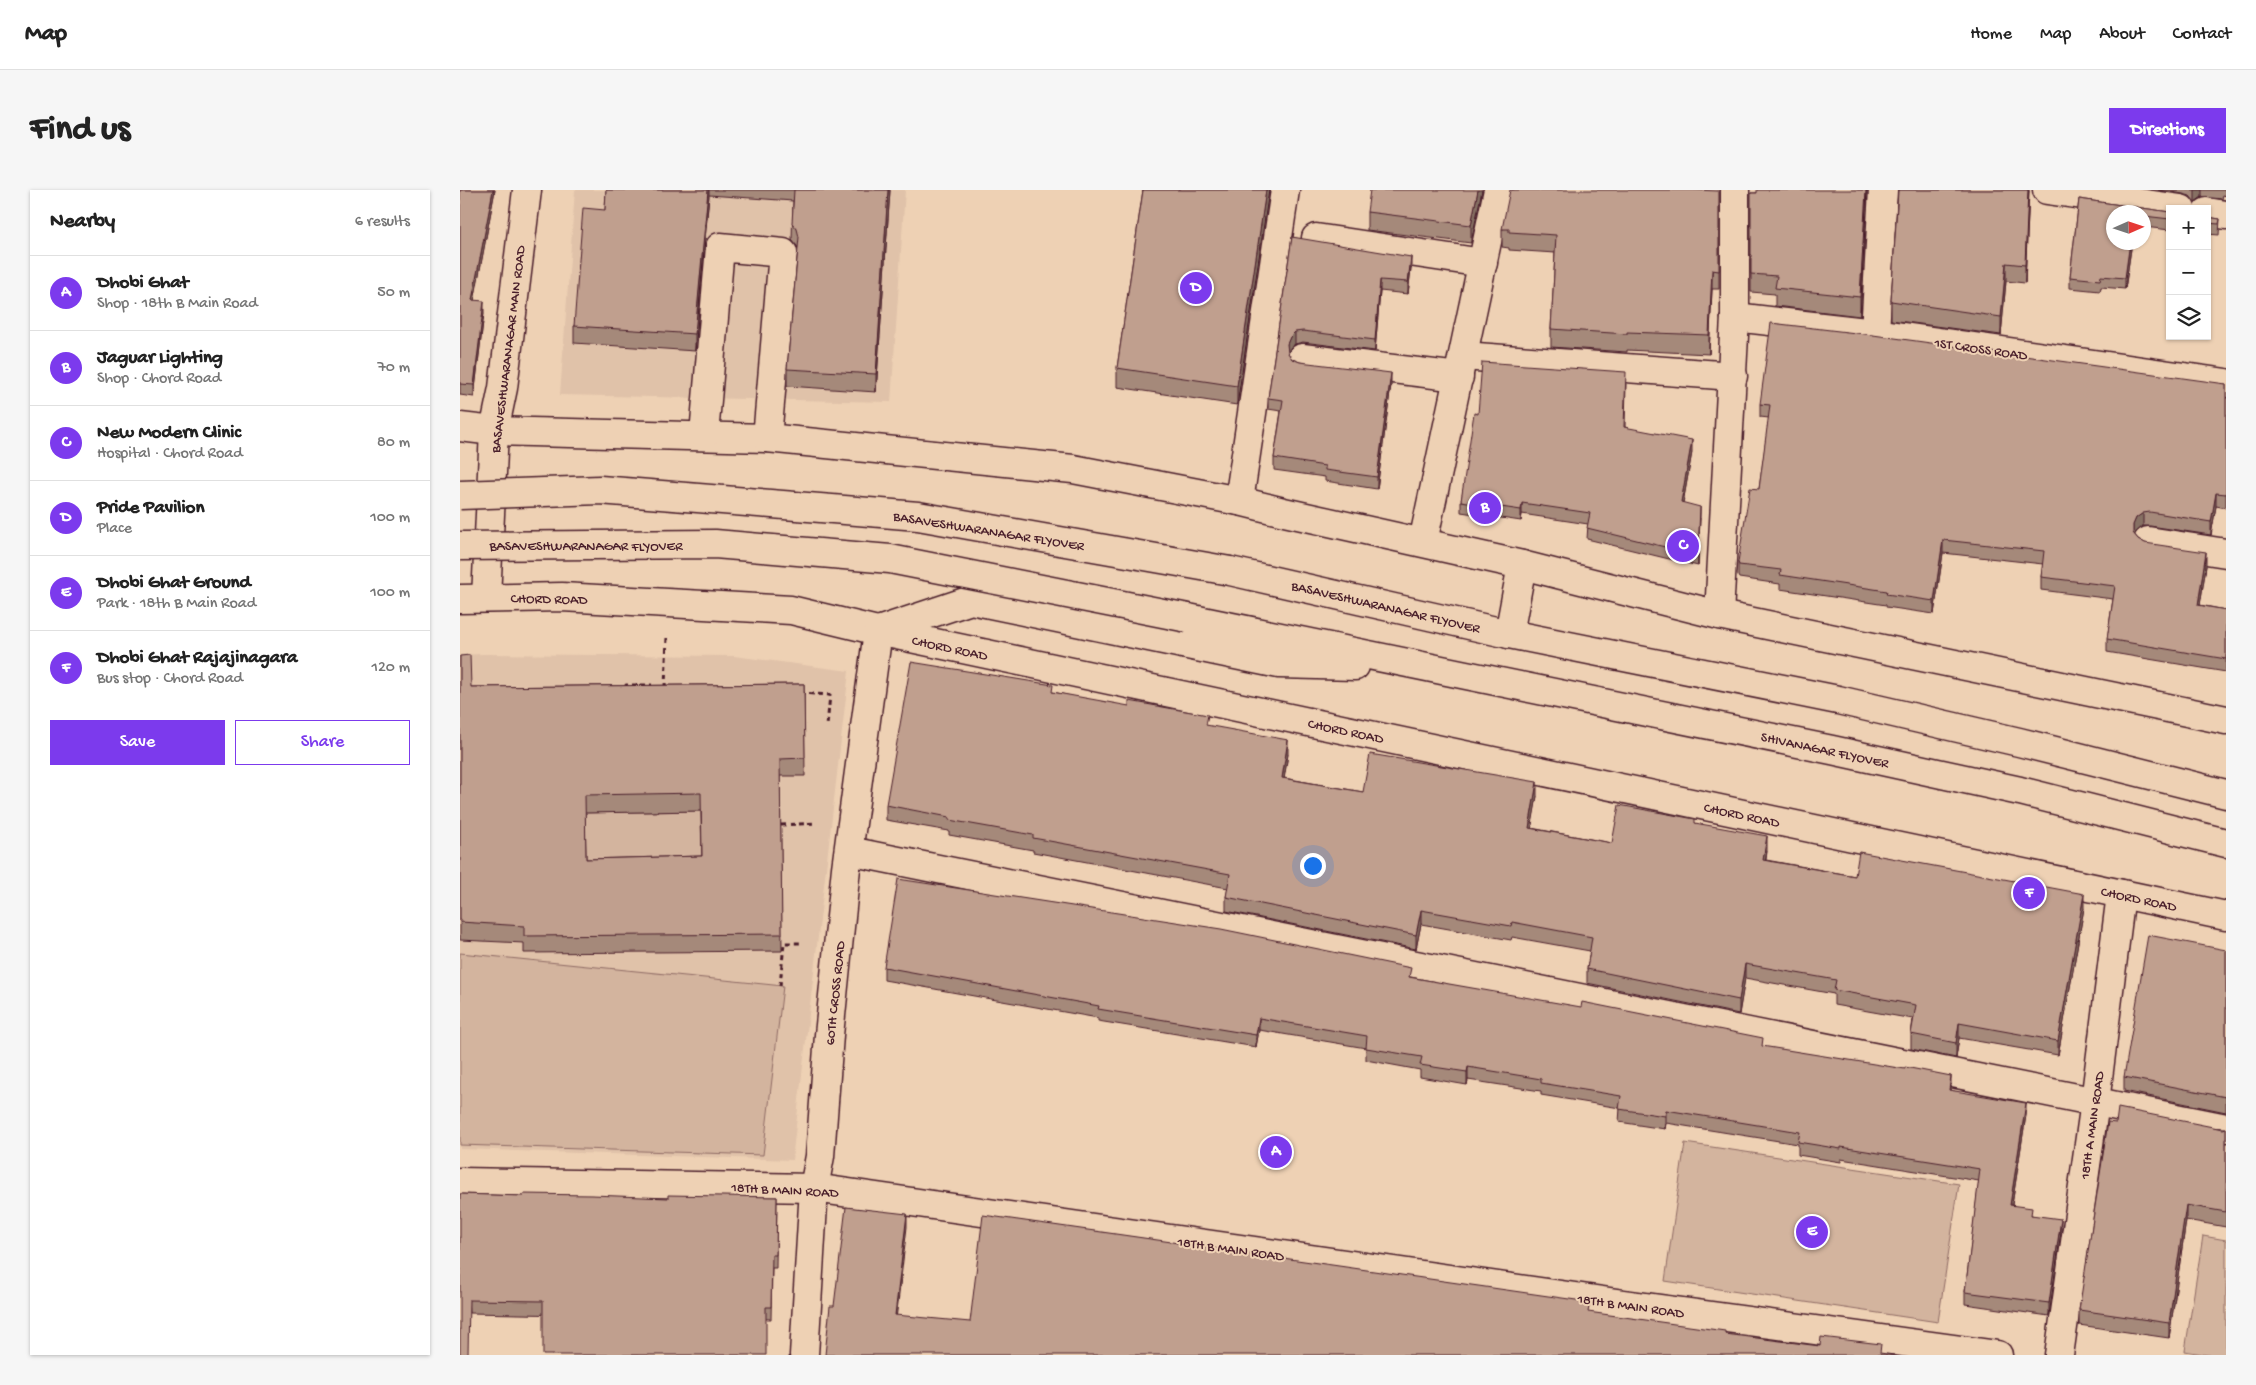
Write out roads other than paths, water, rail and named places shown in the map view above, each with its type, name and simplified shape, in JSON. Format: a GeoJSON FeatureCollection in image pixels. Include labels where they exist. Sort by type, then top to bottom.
{"type":"FeatureCollection","features":[{"type":"Feature","properties":{"kind":"street","name":"BASAVESHWARANAGAR MAIN ROAD"},"geometry":{"type":"LineString","coordinates":[[473,598],[494,431],[503,388],[527,190]]}},
{"type":"Feature","properties":{"kind":"street"},"geometry":{"type":"LineString","coordinates":[[1239,500],[1285,190]]}},
{"type":"Feature","properties":{"kind":"street"},"geometry":{"type":"LineString","coordinates":[[1423,542],[1498,190]]}},
{"type":"Feature","properties":{"kind":"street"},"geometry":{"type":"LineString","coordinates":[[1719,615],[1736,317],[1735,190]]}},
{"type":"Feature","properties":{"kind":"street"},"geometry":{"type":"LineString","coordinates":[[1875,333],[1883,190]]}},
{"type":"Feature","properties":{"kind":"street"},"geometry":{"type":"LineString","coordinates":[[2047,190],[2166,207]]}},
{"type":"Feature","properties":{"kind":"street"},"geometry":{"type":"LineString","coordinates":[[2211,213],[2226,215]]}},
{"type":"Feature","properties":{"kind":"street"},"geometry":{"type":"LineString","coordinates":[[1316,238],[1483,263]]}},
{"type":"Feature","properties":{"kind":"street"},"geometry":{"type":"LineString","coordinates":[[704,436],[720,247],[783,253],[767,438]]}},
{"type":"Feature","properties":{"kind":"street","name":"1ST CROSS ROAD"},"geometry":{"type":"LineString","coordinates":[[1736,317],[1875,333],[2226,383]]}},
{"type":"Feature","properties":{"kind":"street"},"geometry":{"type":"LineString","coordinates":[[1302,358],[1733,376]]}},
{"type":"Feature","properties":{"kind":"street"},"geometry":{"type":"LineString","coordinates":[[460,427],[494,431],[767,438],[1073,469],[1239,500],[1284,512],[1522,565],[1719,615],[2226,720]]}},
{"type":"Feature","properties":{"kind":"street","name":"BASAVESHWARANAGAR FLYOVER"},"geometry":{"type":"LineString","coordinates":[[460,495],[600,490],[918,516],[1230,571],[1509,634]]}},
{"type":"Feature","properties":{"kind":"street"},"geometry":{"type":"LineString","coordinates":[[2148,541],[2226,553]]}},
{"type":"Feature","properties":{"kind":"street","name":"BASAVESHWARANAGAR FLYOVER"},"geometry":{"type":"LineString","coordinates":[[460,546],[715,544],[890,559],[1188,618],[1421,667]]}},
{"type":"Feature","properties":{"kind":"street"},"geometry":{"type":"LineString","coordinates":[[1522,565],[1509,634],[1838,700],[2019,742],[2226,794]]}},
{"type":"Feature","properties":{"kind":"street","name":"CHORD ROAD"},"geometry":{"type":"LineString","coordinates":[[473,598],[582,598],[791,610],[878,631],[2226,916]]}},
{"type":"Feature","properties":{"kind":"street"},"geometry":{"type":"LineString","coordinates":[[878,631],[971,600],[1279,664],[1421,667]]}},
{"type":"Feature","properties":{"kind":"street","name":"60TH CROSS ROAD"},"geometry":{"type":"LineString","coordinates":[[804,1355],[814,1188],[820,1156],[849,851],[878,631]]}},
{"type":"Feature","properties":{"kind":"street","name":"SHIVANAGAR FLYOVER"},"geometry":{"type":"LineString","coordinates":[[1421,667],[1832,750],[2020,791],[2226,843]]}},
{"type":"Feature","properties":{"kind":"street"},"geometry":{"type":"LineString","coordinates":[[849,851],[2226,1128]]}},
{"type":"Feature","properties":{"kind":"street","name":"18TH A MAIN ROAD"},"geometry":{"type":"LineString","coordinates":[[2058,1355],[2095,1102],[2121,894]]}},
{"type":"Feature","properties":{"kind":"street","name":"18TH B MAIN ROAD"},"geometry":{"type":"LineString","coordinates":[[460,1182],[814,1188],[1604,1302],[1998,1355]]}},
{"type":"Feature","properties":{"kind":"place","name":"Pride Pavilion"},"geometry":{"type":"Point","coordinates":[1196,288]}},
{"type":"Feature","properties":{"kind":"place","name":"Jaguar Lighting"},"geometry":{"type":"Point","coordinates":[1485,508]}},
{"type":"Feature","properties":{"kind":"place","name":"New Modern Clinic"},"geometry":{"type":"Point","coordinates":[1683,546]}},
{"type":"Feature","properties":{"kind":"place","name":"Dhobi Ghat Rajajinagara"},"geometry":{"type":"Point","coordinates":[2029,893]}},
{"type":"Feature","properties":{"kind":"place","name":"Dhobi Ghat"},"geometry":{"type":"Point","coordinates":[1276,1152]}},
{"type":"Feature","properties":{"kind":"place","name":"Dhobi Ghat Ground"},"geometry":{"type":"Point","coordinates":[1812,1232]}}]}
